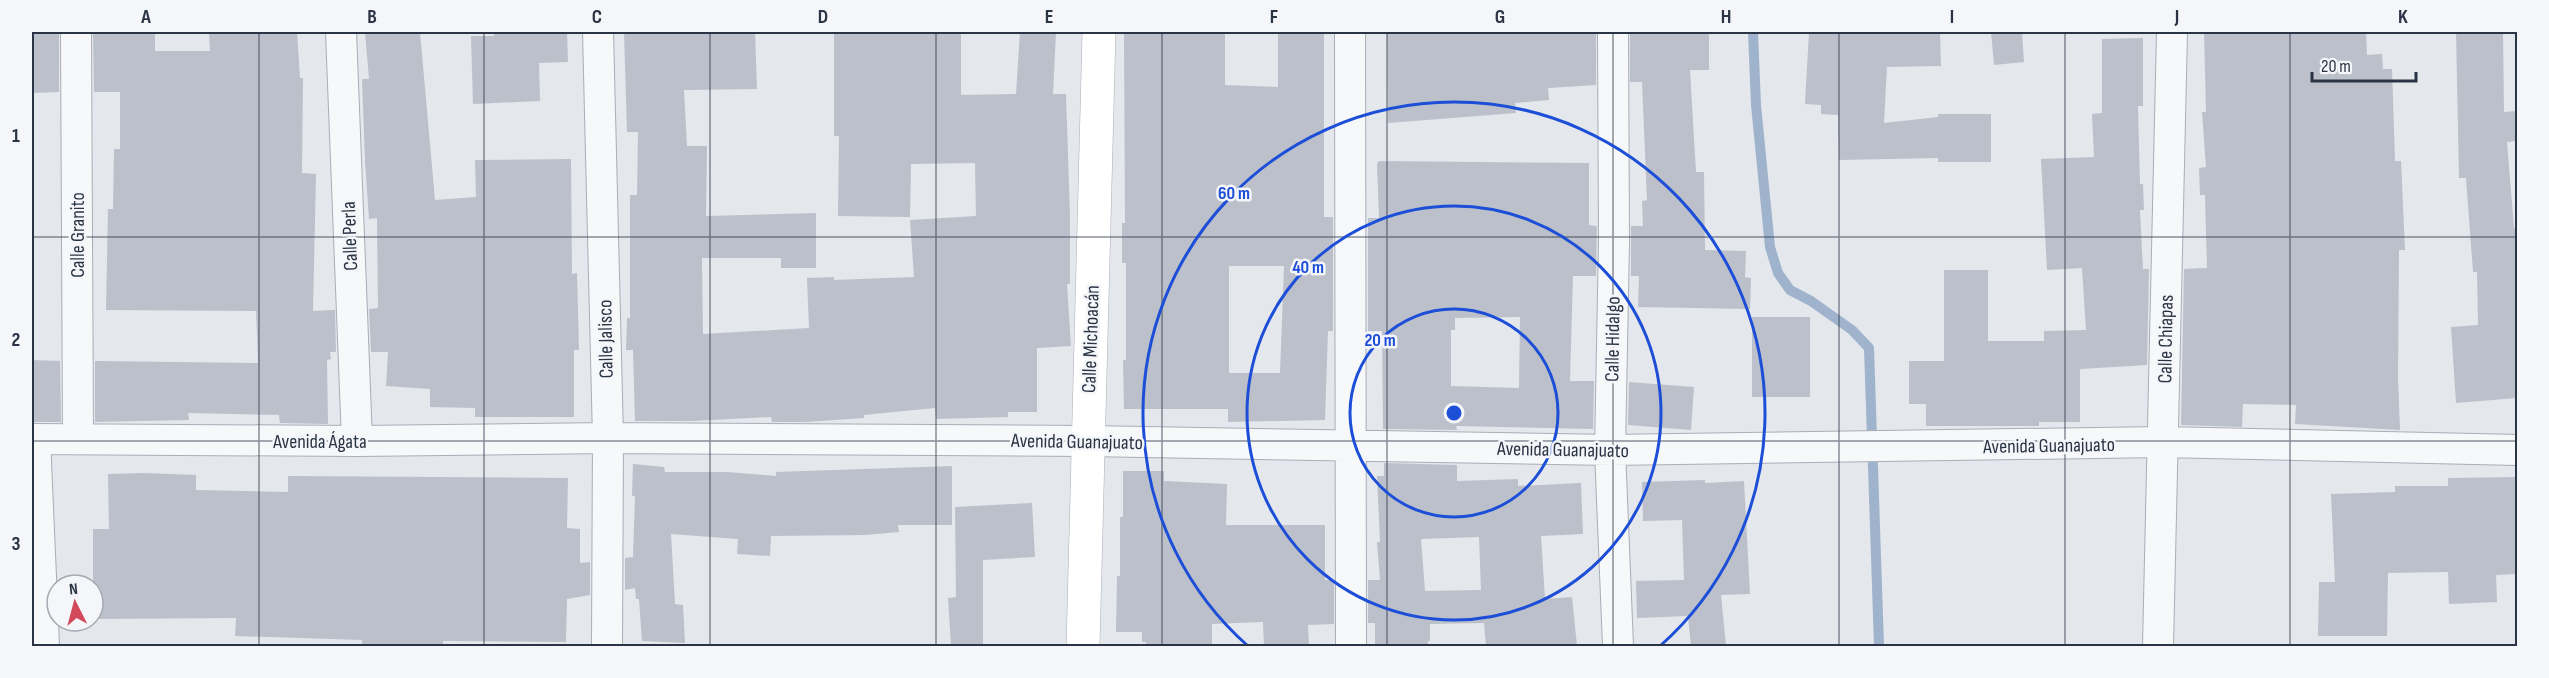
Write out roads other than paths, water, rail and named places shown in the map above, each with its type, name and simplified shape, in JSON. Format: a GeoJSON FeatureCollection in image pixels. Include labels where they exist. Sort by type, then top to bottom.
{"type":"FeatureCollection","features":[{"type":"Feature","properties":{"kind":"street","name":"Calle Granito"},"geometry":{"type":"LineString","coordinates":[[76,32],[78,439]]}},
{"type":"Feature","properties":{"kind":"street","name":"Calle Perla"},"geometry":{"type":"LineString","coordinates":[[341,32],[357,441]]}},
{"type":"Feature","properties":{"kind":"street","name":"Calle Jalisco"},"geometry":{"type":"LineString","coordinates":[[598,32],[608,438],[607,646]]}},
{"type":"Feature","properties":{"kind":"street","name":"Calle Michoacán"},"geometry":{"type":"LineString","coordinates":[[1083,646],[1099,32]]}},
{"type":"Feature","properties":{"kind":"street"},"geometry":{"type":"LineString","coordinates":[[1350,32],[1351,646]]}},
{"type":"Feature","properties":{"kind":"street","name":"Calle Hidalgo"},"geometry":{"type":"LineString","coordinates":[[1613,32],[1614,242],[1610,450],[1618,646]]}},
{"type":"Feature","properties":{"kind":"street","name":"Calle Chiapas"},"geometry":{"type":"LineString","coordinates":[[2158,646],[2172,32]]}},
{"type":"Feature","properties":{"kind":"street","name":"Avenida Ágata"},"geometry":{"type":"LineString","coordinates":[[33,439],[357,441],[608,438]]}},
{"type":"Feature","properties":{"kind":"street","name":"Avenida Guanajuato"},"geometry":{"type":"LineString","coordinates":[[608,438],[1087,441],[1610,450],[1807,449],[2162,442],[2517,450]]}},
{"type":"Feature","properties":{"kind":"street"},"geometry":{"type":"LineString","coordinates":[[33,439],[44,646]]}},
{"type":"Feature","properties":{"kind":"waterway"},"geometry":{"type":"LineString","coordinates":[[1753,32],[1756,105],[1770,247],[1778,273],[1790,290],[1811,301],[1852,330],[1869,348],[1879,646]]}}]}
